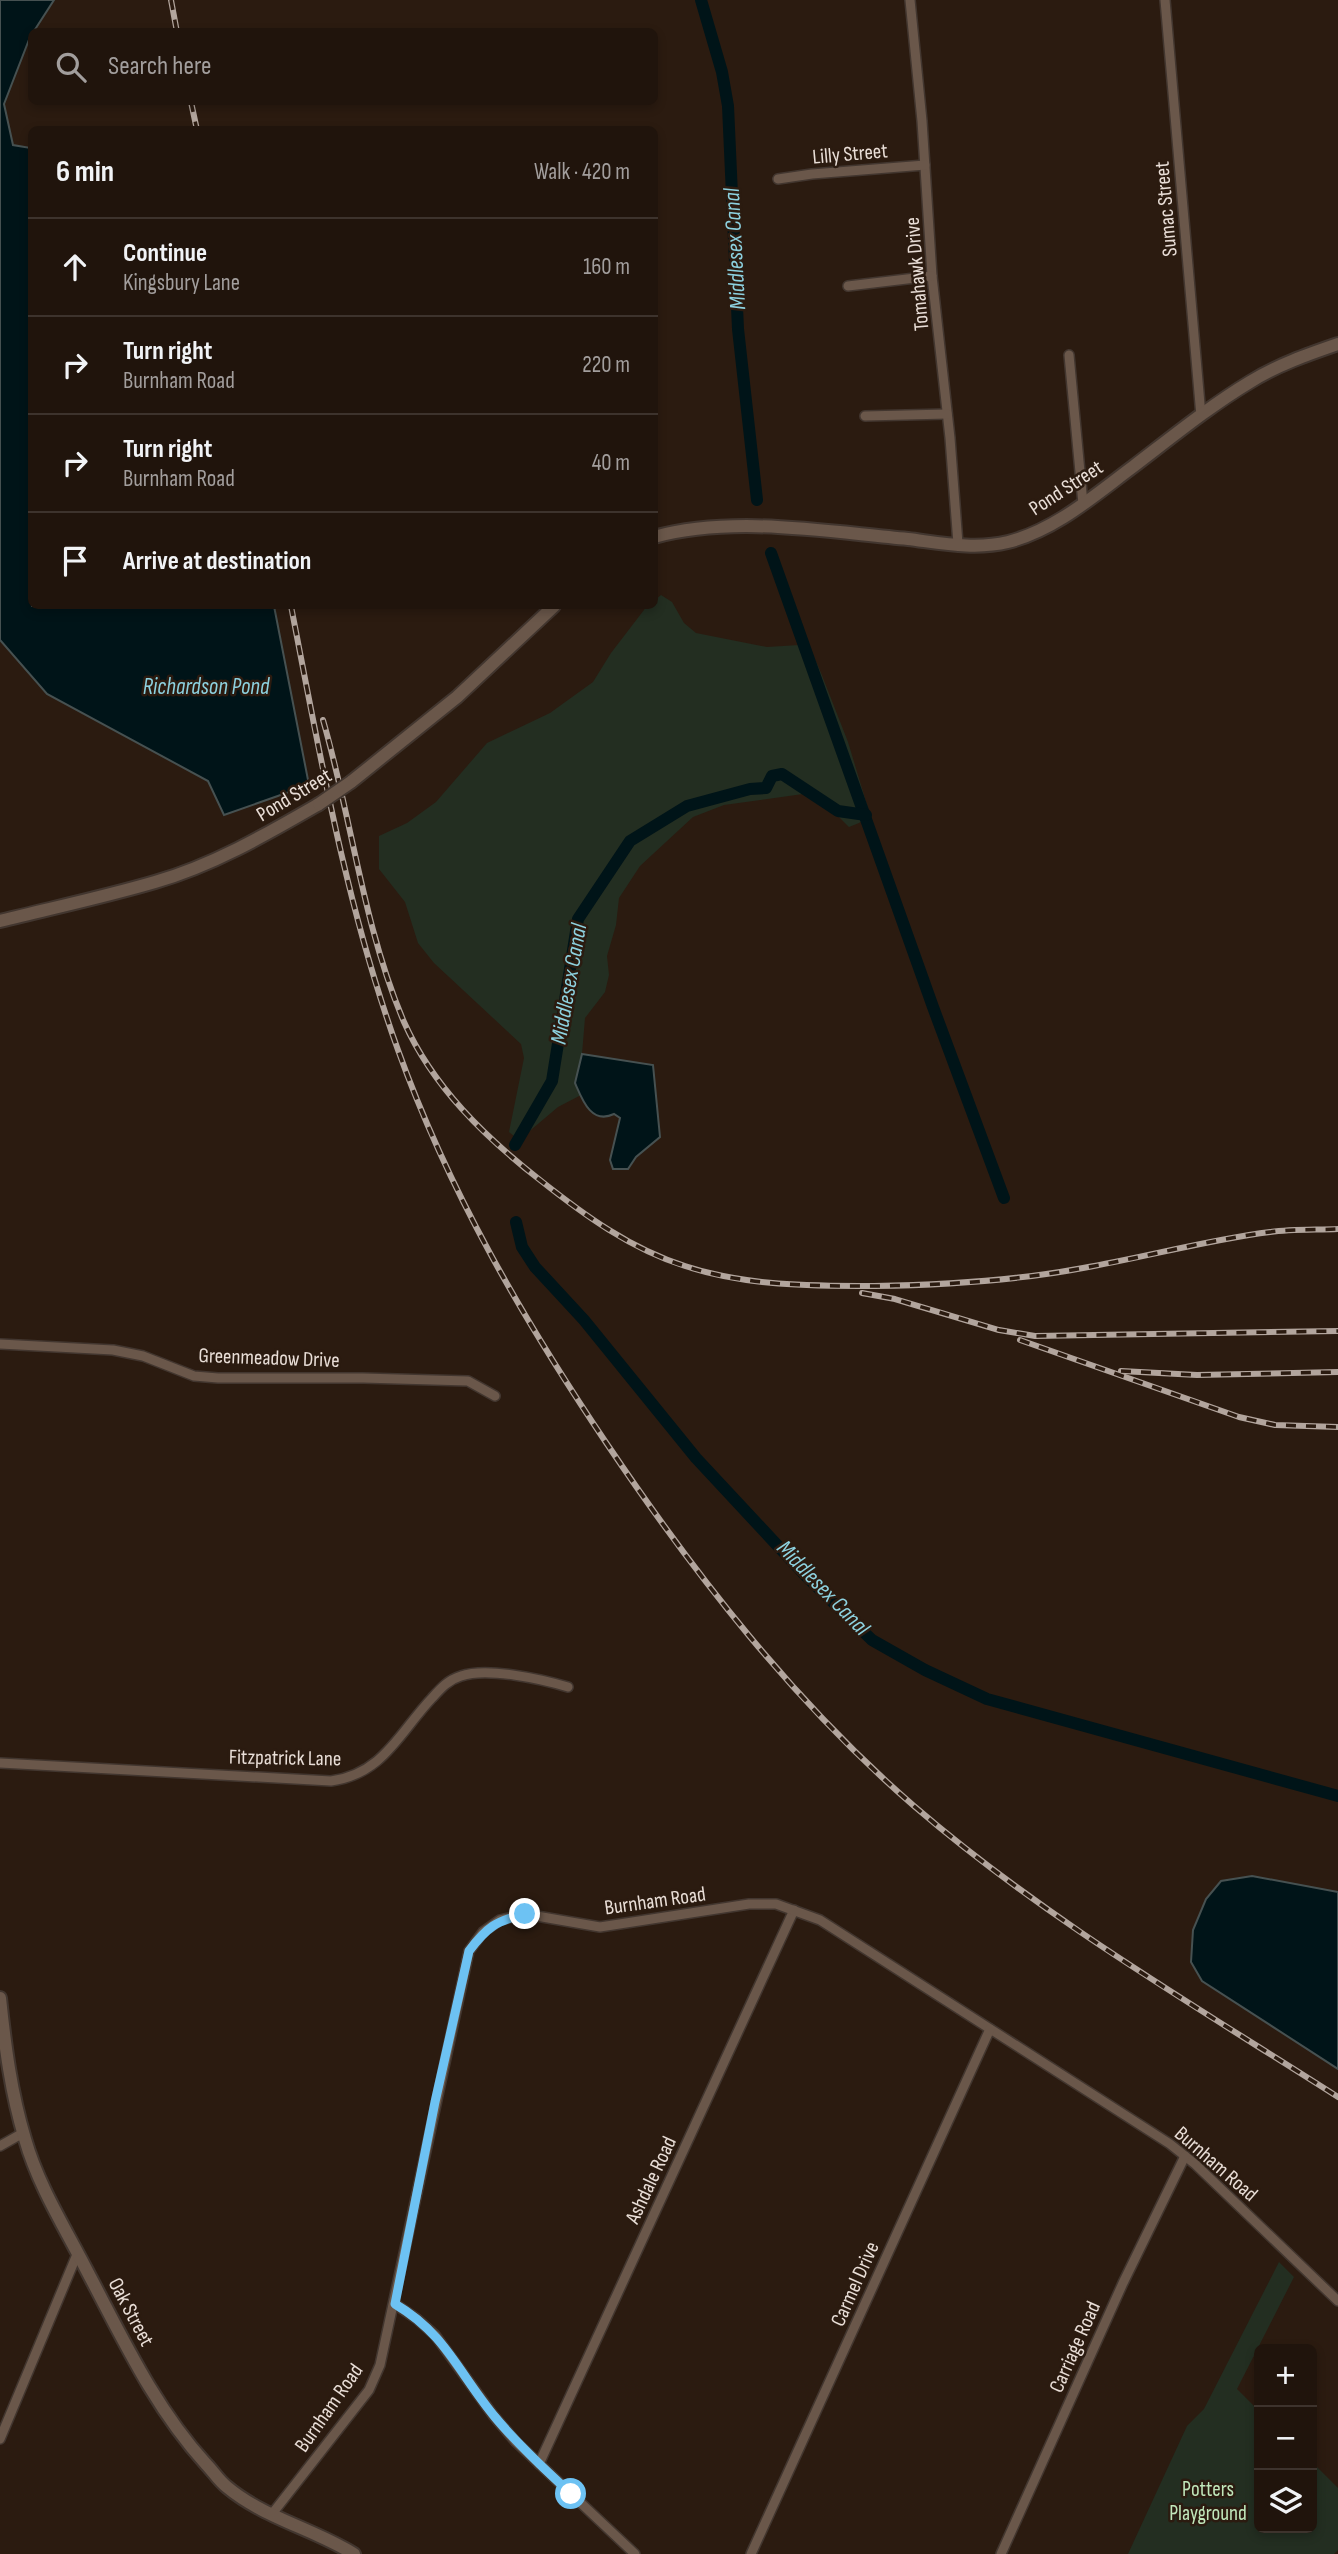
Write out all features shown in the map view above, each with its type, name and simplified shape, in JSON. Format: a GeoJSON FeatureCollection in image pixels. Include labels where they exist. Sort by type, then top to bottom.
{"type":"FeatureCollection","features":[{"type":"Feature","properties":{"kind":"street","name":"Tomahawk Drive"},"geometry":{"type":"LineString","coordinates":[[910,0],[932,276],[958,544]]}},
{"type":"Feature","properties":{"kind":"street","name":"Sumac Street"},"geometry":{"type":"LineString","coordinates":[[1166,0],[1201,416]]}},
{"type":"Feature","properties":{"kind":"street","name":"Lilly Street"},"geometry":{"type":"LineString","coordinates":[[778,179],[925,165]]}},
{"type":"Feature","properties":{"kind":"street"},"geometry":{"type":"LineString","coordinates":[[848,286],[932,276]]}},
{"type":"Feature","properties":{"kind":"street","name":"Pond Street"},"geometry":{"type":"LineString","coordinates":[[658,536],[698,529],[772,526],[973,546],[1007,542],[1055,522],[1083,504],[1253,380],[1338,344]]}},
{"type":"Feature","properties":{"kind":"street"},"geometry":{"type":"LineString","coordinates":[[1069,355],[1083,504]]}},
{"type":"Feature","properties":{"kind":"street"},"geometry":{"type":"LineString","coordinates":[[865,416],[947,414]]}},
{"type":"Feature","properties":{"kind":"street","name":"Pond Street"},"geometry":{"type":"LineString","coordinates":[[0,921],[156,882],[187,871],[251,842],[319,804],[351,782],[457,697],[551,609]]}},
{"type":"Feature","properties":{"kind":"street","name":"Greenmeadow Drive"},"geometry":{"type":"LineString","coordinates":[[0,1344],[113,1350],[143,1356],[194,1376],[218,1378],[468,1381],[495,1396]]}},
{"type":"Feature","properties":{"kind":"street","name":"Fitzpatrick Lane"},"geometry":{"type":"LineString","coordinates":[[0,1763],[244,1775],[294,1780],[340,1780],[361,1774],[378,1763],[410,1722],[445,1684],[463,1675],[503,1674],[542,1679],[568,1687]]}},
{"type":"Feature","properties":{"kind":"street","name":"Burnham Road"},"geometry":{"type":"LineString","coordinates":[[272,2514],[369,2389],[380,2365],[469,1951],[483,1932],[500,1920],[525,1914],[600,1927],[749,1904],[776,1904],[820,1920],[1185,2155],[1338,2301]]}},
{"type":"Feature","properties":{"kind":"street","name":"Ashdale Road"},"geometry":{"type":"LineString","coordinates":[[539,2464],[794,1910]]}},
{"type":"Feature","properties":{"kind":"street","name":"Oak Street"},"geometry":{"type":"LineString","coordinates":[[0,1998],[2,2040],[9,2077],[23,2133],[42,2183],[145,2380],[171,2423],[227,2487],[259,2509],[354,2554]]}},
{"type":"Feature","properties":{"kind":"street","name":"Carmel Drive"},"geometry":{"type":"LineString","coordinates":[[751,2554],[990,2029]]}},
{"type":"Feature","properties":{"kind":"street"},"geometry":{"type":"LineString","coordinates":[[0,2146],[23,2133]]}},
{"type":"Feature","properties":{"kind":"street","name":"Carriage Road"},"geometry":{"type":"LineString","coordinates":[[1001,2554],[1123,2283],[1185,2155]]}},
{"type":"Feature","properties":{"kind":"street"},"geometry":{"type":"LineString","coordinates":[[0,2439],[78,2252]]}},
{"type":"Feature","properties":{"kind":"street"},"geometry":{"type":"LineString","coordinates":[[395,2304],[435,2335],[493,2415],[539,2464],[635,2554]]}},
{"type":"Feature","properties":{"kind":"green space"},"geometry":{"type":"Polygon","coordinates":[[[661,595],[672,602],[684,623],[696,633],[767,647],[799,645],[814,657],[848,742],[870,815],[849,827],[835,813],[803,794],[724,805],[693,817],[640,866],[619,898],[616,925],[607,956],[609,975],[605,992],[585,1018],[582,1054],[575,1083],[581,1095],[558,1107],[519,1140],[509,1132],[524,1058],[521,1044],[434,963],[418,943],[405,902],[379,869],[379,836],[407,823],[436,802],[487,743],[550,713],[593,682],[645,609],[658,609],[658,598],[661,595]]]}},
{"type":"Feature","properties":{"kind":"green space","name":"Potters Playground"},"geometry":{"type":"Polygon","coordinates":[[[1279,2262],[1294,2277],[1260,2344],[1254,2344],[1254,2356],[1237,2389],[1254,2406],[1254,2533],[1317,2533],[1317,2467],[1338,2488],[1338,2550],[1334,2554],[1128,2554],[1187,2426],[1204,2409],[1279,2262]]]}},
{"type":"Feature","properties":{"kind":"water","name":"Richardson Pond"},"geometry":{"type":"Polygon","coordinates":[[[0,0],[54,0],[36,28],[28,28],[28,42],[4,104],[13,145],[28,148],[28,609],[275,609],[309,785],[224,815],[208,781],[47,694],[0,640],[0,0]]]}},
{"type":"Feature","properties":{"kind":"water"},"geometry":{"type":"Polygon","coordinates":[[[582,1054],[653,1065],[660,1137],[636,1157],[628,1169],[613,1169],[610,1160],[620,1118],[614,1114],[599,1116],[593,1113],[584,1103],[575,1083],[582,1054]]]}},
{"type":"Feature","properties":{"kind":"water"},"geometry":{"type":"Polygon","coordinates":[[[1252,1876],[1338,1892],[1338,2069],[1202,1981],[1191,1962],[1193,1930],[1206,1899],[1221,1881],[1252,1876]]]}},
{"type":"Feature","properties":{"kind":"waterway","name":"Middlesex Canal"},"geometry":{"type":"LineString","coordinates":[[701,0],[722,72],[728,106],[738,329],[757,500]]}},
{"type":"Feature","properties":{"kind":"waterway","name":"Middlesex Canal"},"geometry":{"type":"LineString","coordinates":[[771,553],[1004,1198]]}},
{"type":"Feature","properties":{"kind":"waterway","name":"Middlesex Canal"},"geometry":{"type":"LineString","coordinates":[[515,1145],[552,1081],[578,919],[630,841],[687,806],[750,789],[766,788],[772,776],[782,774],[838,811],[866,815]]}},
{"type":"Feature","properties":{"kind":"waterway","name":"Middlesex Canal"},"geometry":{"type":"LineString","coordinates":[[516,1222],[522,1247],[535,1267],[584,1320],[696,1458],[805,1575],[872,1640],[925,1670],[987,1699],[1338,1796]]}},
{"type":"Feature","properties":{"kind":"railway"},"geometry":{"type":"LineString","coordinates":[[171,0],[176,28]]}},
{"type":"Feature","properties":{"kind":"railway"},"geometry":{"type":"LineString","coordinates":[[192,105],[196,126]]}},
{"type":"Feature","properties":{"kind":"railway"},"geometry":{"type":"LineString","coordinates":[[292,609],[336,830],[363,941],[418,1103],[464,1204],[517,1302],[576,1397],[641,1493],[712,1589],[788,1681],[870,1766],[914,1806],[964,1847],[1067,1923],[1338,2097]]}},
{"type":"Feature","properties":{"kind":"railway"},"geometry":{"type":"LineString","coordinates":[[323,720],[378,948],[390,986],[416,1046],[445,1089],[480,1128],[540,1180],[627,1241],[665,1259],[731,1278],[826,1286],[900,1285],[979,1282],[1031,1276],[1107,1264],[1246,1235],[1287,1230],[1338,1229]]}},
{"type":"Feature","properties":{"kind":"railway"},"geometry":{"type":"LineString","coordinates":[[862,1293],[895,1299],[999,1330],[1035,1336],[1338,1331]]}},
{"type":"Feature","properties":{"kind":"railway"},"geometry":{"type":"LineString","coordinates":[[1020,1340],[1239,1417],[1275,1425],[1338,1427]]}},
{"type":"Feature","properties":{"kind":"railway"},"geometry":{"type":"LineString","coordinates":[[1121,1371],[1197,1375],[1338,1372]]}},
{"type":"Feature","properties":{"kind":"route"},"geometry":{"type":"LineString","coordinates":[[525,1914],[500,1920],[483,1932],[469,1951],[435,2102],[395,2304],[427,2326],[516,2442],[571,2494]]}}]}
